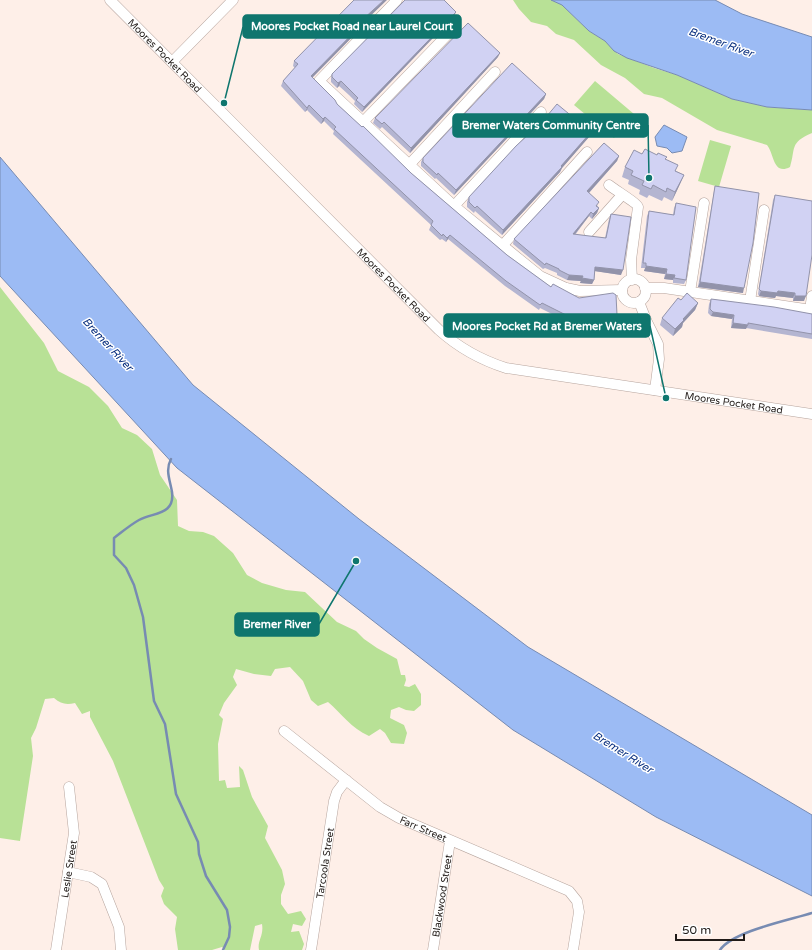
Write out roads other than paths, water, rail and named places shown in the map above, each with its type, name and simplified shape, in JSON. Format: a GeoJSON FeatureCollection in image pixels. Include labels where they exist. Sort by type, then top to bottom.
{"type":"FeatureCollection","features":[{"type":"Feature","properties":{"kind":"street","name":"Moores Pocket Road"},"geometry":{"type":"LineString","coordinates":[[110,0],[454,343],[483,360],[506,368],[812,414]]}},
{"type":"Feature","properties":{"kind":"street"},"geometry":{"type":"LineString","coordinates":[[172,62],[233,0]]}},
{"type":"Feature","properties":{"kind":"street"},"geometry":{"type":"LineString","coordinates":[[397,0],[319,81],[454,206],[540,276],[566,288],[589,292],[622,290]]}},
{"type":"Feature","properties":{"kind":"street"},"geometry":{"type":"LineString","coordinates":[[363,122],[451,31]]}},
{"type":"Feature","properties":{"kind":"street"},"geometry":{"type":"LineString","coordinates":[[409,165],[495,72]]}},
{"type":"Feature","properties":{"kind":"street"},"geometry":{"type":"LineString","coordinates":[[454,206],[541,112]]}},
{"type":"Feature","properties":{"kind":"street"},"geometry":{"type":"LineString","coordinates":[[502,246],[587,152]]}},
{"type":"Feature","properties":{"kind":"street"},"geometry":{"type":"LineString","coordinates":[[610,185],[622,195],[635,202],[638,207],[631,260],[632,280]]}},
{"type":"Feature","properties":{"kind":"street"},"geometry":{"type":"LineString","coordinates":[[589,232],[622,195]]}},
{"type":"Feature","properties":{"kind":"street"},"geometry":{"type":"LineString","coordinates":[[690,292],[704,202]]}},
{"type":"Feature","properties":{"kind":"street"},"geometry":{"type":"LineString","coordinates":[[750,301],[764,210]]}},
{"type":"Feature","properties":{"kind":"street"},"geometry":{"type":"LineString","coordinates":[[632,280],[640,281],[645,288],[645,296],[640,302],[634,303],[627,301],[622,296],[622,290],[625,283],[632,280]]}},
{"type":"Feature","properties":{"kind":"street"},"geometry":{"type":"LineString","coordinates":[[645,288],[664,288],[811,310],[812,296]]}},
{"type":"Feature","properties":{"kind":"street"},"geometry":{"type":"LineString","coordinates":[[640,302],[647,322],[658,344],[659,362],[655,390]]}},
{"type":"Feature","properties":{"kind":"street","name":"Farr Street"},"geometry":{"type":"LineString","coordinates":[[284,731],[380,807],[399,818],[569,891],[577,901],[579,912],[573,950]]}},
{"type":"Feature","properties":{"kind":"street","name":"Tarcoola Street"},"geometry":{"type":"LineString","coordinates":[[311,950],[334,801],[337,792],[346,780]]}},
{"type":"Feature","properties":{"kind":"street","name":"Leslie Street"},"geometry":{"type":"LineString","coordinates":[[56,950],[74,833],[69,787]]}},
{"type":"Feature","properties":{"kind":"street","name":"Blackwood Street"},"geometry":{"type":"LineString","coordinates":[[433,950],[450,840]]}},
{"type":"Feature","properties":{"kind":"street"},"geometry":{"type":"LineString","coordinates":[[68,872],[91,877],[102,884],[119,927],[121,950]]}},
{"type":"Feature","properties":{"kind":"water","name":"Bremer River"},"geometry":{"type":"Polygon","coordinates":[[[551,0],[715,0],[742,14],[812,37],[812,110],[767,107],[732,99],[677,75],[627,58],[614,51],[605,41],[589,31],[562,5],[551,0]]]}},
{"type":"Feature","properties":{"kind":"water"},"geometry":{"type":"Polygon","coordinates":[[[664,125],[687,137],[682,151],[672,153],[667,148],[657,146],[655,137],[664,125]]]}},
{"type":"Feature","properties":{"kind":"water","name":"Bremer River"},"geometry":{"type":"Polygon","coordinates":[[[0,157],[193,385],[359,519],[528,647],[812,815],[812,896],[656,817],[513,730],[177,468],[0,276],[0,157]]]}},
{"type":"Feature","properties":{"kind":"waterway"},"geometry":{"type":"LineString","coordinates":[[171,459],[168,467],[172,492],[170,505],[162,512],[139,520],[114,538],[114,555],[126,568],[134,585],[143,617],[154,701],[165,724],[176,794],[198,842],[199,854],[206,876],[227,910],[230,927],[229,937],[223,950]]}},
{"type":"Feature","properties":{"kind":"waterway"},"geometry":{"type":"LineString","coordinates":[[720,950],[727,943],[749,932],[812,913]]}},
{"type":"Feature","properties":{"kind":"place","name":"Moores Pocket Road near Laurel Court"},"geometry":{"type":"Point","coordinates":[224,103]}},
{"type":"Feature","properties":{"kind":"place","name":"Bremer Waters Community Centre"},"geometry":{"type":"Point","coordinates":[649,178]}},
{"type":"Feature","properties":{"kind":"place","name":"Moores Pocket Rd at Bremer Waters"},"geometry":{"type":"Point","coordinates":[666,398]}},
{"type":"Feature","properties":{"kind":"place","name":"Bremer River"},"geometry":{"type":"Point","coordinates":[356,561]}}]}
